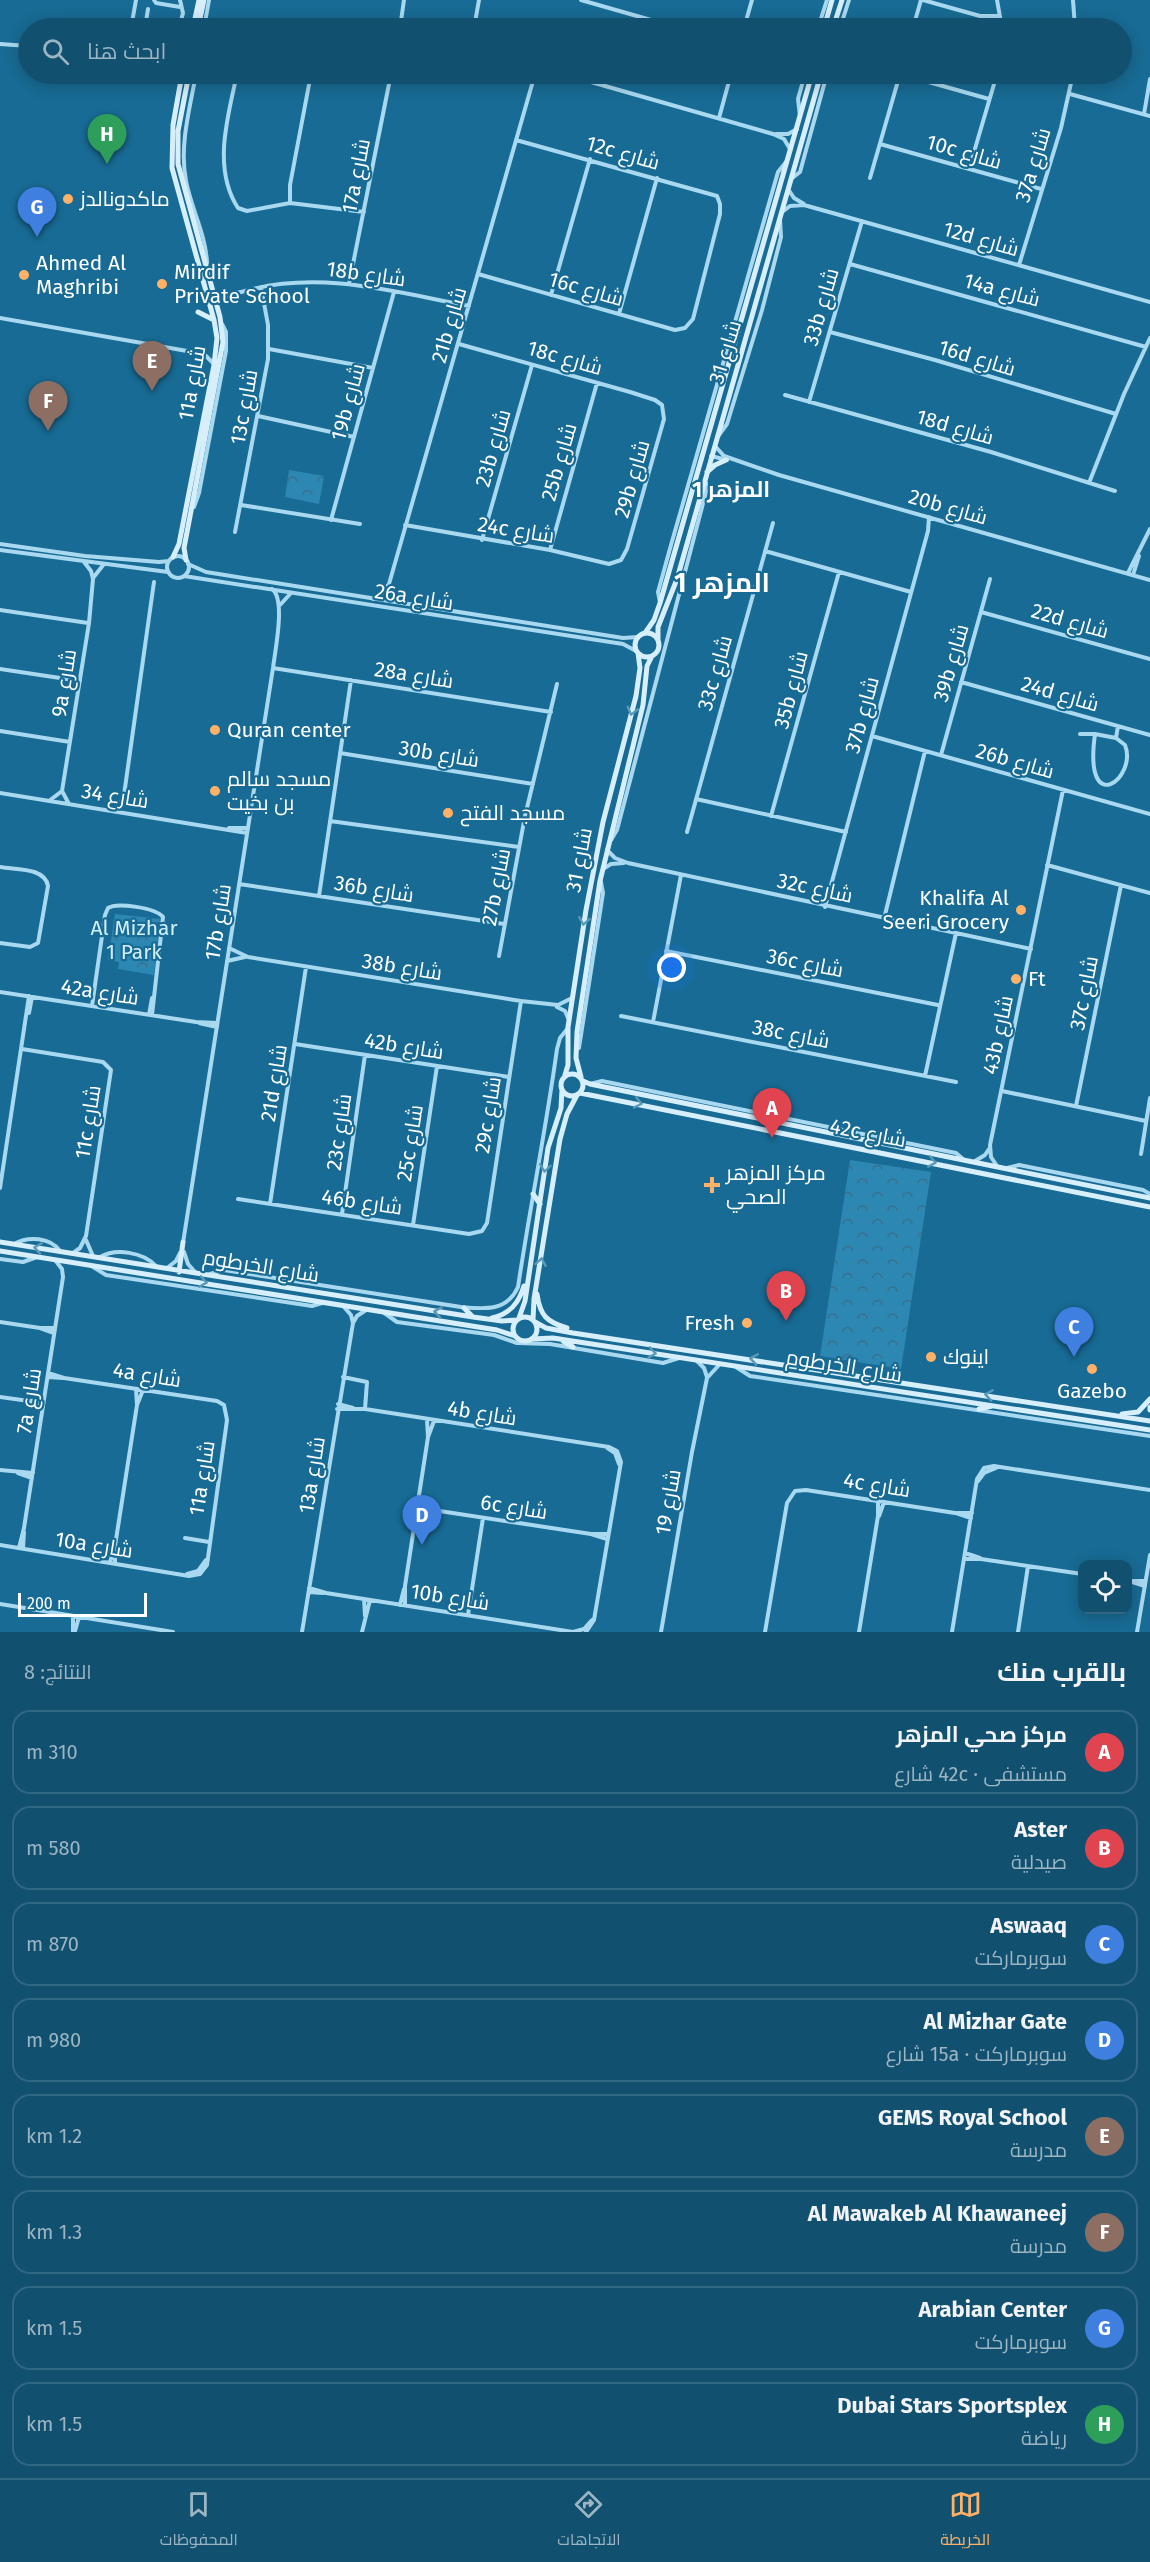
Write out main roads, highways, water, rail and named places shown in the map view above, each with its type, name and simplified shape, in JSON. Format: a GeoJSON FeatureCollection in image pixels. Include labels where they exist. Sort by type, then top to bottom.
{"type":"FeatureCollection","features":[{"type":"Feature","properties":{"kind":"place","name":"Dubai Stars Sportsplex"},"geometry":{"type":"Point","coordinates":[107,164]}},
{"type":"Feature","properties":{"kind":"place","name":"ماكدونالدز"},"geometry":{"type":"Point","coordinates":[68,199]}},
{"type":"Feature","properties":{"kind":"place","name":"Arabian Center"},"geometry":{"type":"Point","coordinates":[37,237]}},
{"type":"Feature","properties":{"kind":"place","name":"Ahmed Al Maghribi"},"geometry":{"type":"Point","coordinates":[24,275]}},
{"type":"Feature","properties":{"kind":"place","name":"Mirdif Private School"},"geometry":{"type":"Point","coordinates":[162,284]}},
{"type":"Feature","properties":{"kind":"place","name":"GEMS Royal School"},"geometry":{"type":"Point","coordinates":[152,391]}},
{"type":"Feature","properties":{"kind":"place","name":"Al Mawakeb Al Khawaneej"},"geometry":{"type":"Point","coordinates":[48,431]}},
{"type":"Feature","properties":{"kind":"place","name":"Quran center"},"geometry":{"type":"Point","coordinates":[215,730]}},
{"type":"Feature","properties":{"kind":"place","name":"مسجد سالم بن بخيت"},"geometry":{"type":"Point","coordinates":[215,791]}},
{"type":"Feature","properties":{"kind":"place","name":"مسجد الفتح"},"geometry":{"type":"Point","coordinates":[448,813]}},
{"type":"Feature","properties":{"kind":"place","name":"Khalifa Al Seeri Grocery"},"geometry":{"type":"Point","coordinates":[1021,910]}},
{"type":"Feature","properties":{"kind":"place","name":"Ft"},"geometry":{"type":"Point","coordinates":[1016,979]}},
{"type":"Feature","properties":{"kind":"place","name":"مركز صحي المزهر"},"geometry":{"type":"Point","coordinates":[772,1138]}},
{"type":"Feature","properties":{"kind":"place","name":"مركز المزهر الصحي"},"geometry":{"type":"Point","coordinates":[712,1185]}},
{"type":"Feature","properties":{"kind":"place","name":"Aster"},"geometry":{"type":"Point","coordinates":[786,1321]}},
{"type":"Feature","properties":{"kind":"place","name":"Fresh"},"geometry":{"type":"Point","coordinates":[747,1323]}},
{"type":"Feature","properties":{"kind":"place","name":"اينوك"},"geometry":{"type":"Point","coordinates":[931,1357]}},
{"type":"Feature","properties":{"kind":"place","name":"Aswaaq"},"geometry":{"type":"Point","coordinates":[1074,1357]}},
{"type":"Feature","properties":{"kind":"place","name":"Gazebo"},"geometry":{"type":"Point","coordinates":[1092,1369]}},
{"type":"Feature","properties":{"kind":"place","name":"Al Mizhar Gate"},"geometry":{"type":"Point","coordinates":[422,1545]}},
{"type":"Feature","properties":{"kind":"district","name":"المزهر 1"},"geometry":{"type":"Point","coordinates":[731,489]}},
{"type":"Feature","properties":{"kind":"district","name":"المزهر 1"},"geometry":{"type":"Point","coordinates":[722,583]}},
{"type":"Feature","properties":{"kind":"park label","name":"Al Mizhar 1 Park"},"geometry":{"type":"Point","coordinates":[134,940]}}]}
